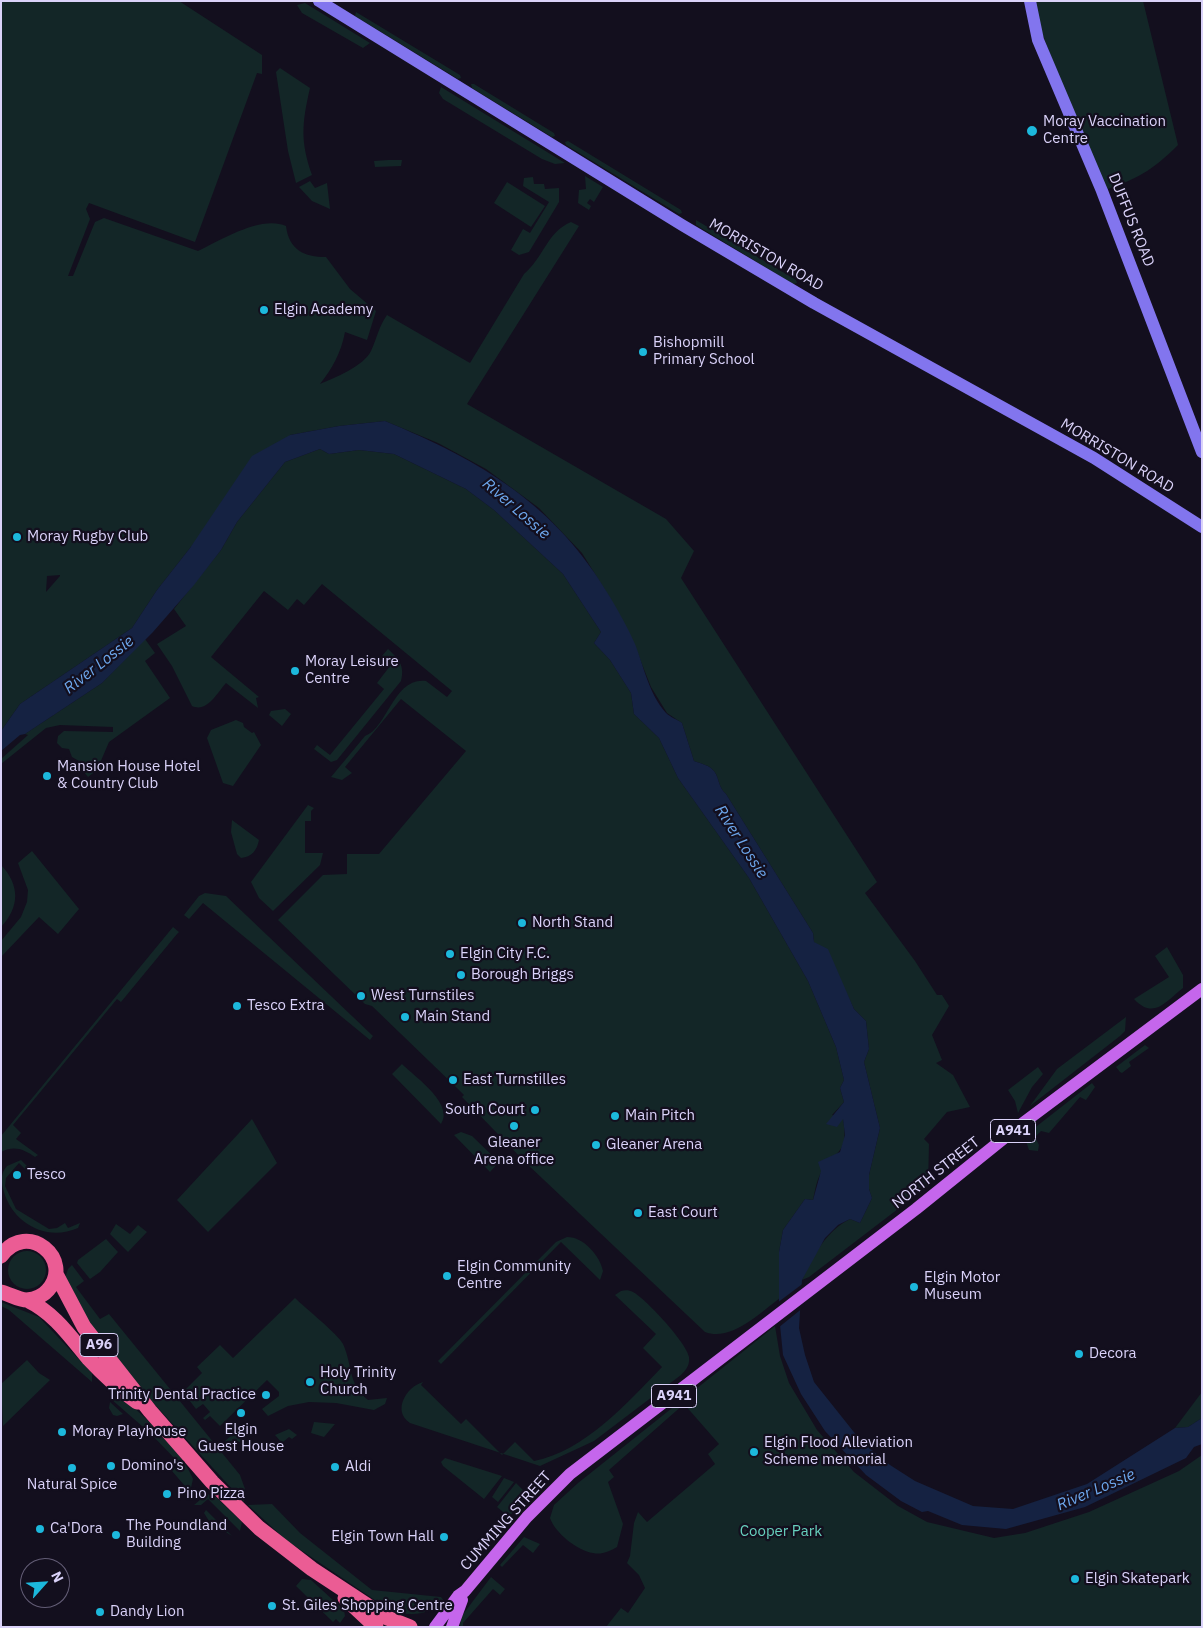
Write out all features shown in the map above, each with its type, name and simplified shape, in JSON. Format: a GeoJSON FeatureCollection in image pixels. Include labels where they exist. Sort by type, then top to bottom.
{"type":"FeatureCollection","features":[{"type":"Feature","properties":{"kind":"highway","name":"A96"},"geometry":{"type":"LineString","coordinates":[[1,1256],[12,1245],[19,1242],[35,1242],[50,1253],[54,1260],[56,1274],[84,1327],[150,1411],[212,1482],[259,1528],[332,1584],[385,1616],[410,1627]]}},
{"type":"Feature","properties":{"kind":"highway"},"geometry":{"type":"LineString","coordinates":[[27,1300],[43,1294],[49,1289],[56,1274]]}},
{"type":"Feature","properties":{"kind":"highway","name":"A96"},"geometry":{"type":"LineString","coordinates":[[4,1290],[43,1308],[54,1317],[102,1372],[150,1411]]}},
{"type":"Feature","properties":{"kind":"highway","name":"A96"},"geometry":{"type":"LineString","coordinates":[[332,1584],[376,1627]]}},
{"type":"Feature","properties":{"kind":"main road","name":"NORTH STREET"},"geometry":{"type":"LineString","coordinates":[[761,1328],[916,1209],[1019,1126],[1202,989]]}},
{"type":"Feature","properties":{"kind":"main road","name":"CUMMING STREET"},"geometry":{"type":"LineString","coordinates":[[435,1627],[458,1596],[465,1591],[527,1517],[570,1474],[761,1328]]}},
{"type":"Feature","properties":{"kind":"main road","name":"CUMMING STREET"},"geometry":{"type":"LineString","coordinates":[[452,1627],[465,1591]]}},
{"type":"Feature","properties":{"kind":"street","name":"MORRISTON ROAD"},"geometry":{"type":"LineString","coordinates":[[318,1],[690,230],[808,299],[1094,458],[1202,527]]}},
{"type":"Feature","properties":{"kind":"street","name":"DUFFUS ROAD"},"geometry":{"type":"LineString","coordinates":[[1030,1],[1038,40],[1102,191],[1202,452]]}},
{"type":"Feature","properties":{"kind":"green space"},"geometry":{"type":"Polygon","coordinates":[[[1,1],[179,1],[262,55],[262,74],[257,73],[195,242],[89,203],[86,209],[90,219],[68,276],[73,276],[95,222],[104,218],[198,251],[229,235],[253,226],[276,223],[286,226],[290,241],[294,246],[304,254],[326,257],[350,289],[376,311],[367,340],[345,332],[336,360],[320,384],[362,362],[371,351],[387,315],[470,363],[524,274],[551,238],[563,226],[571,222],[579,226],[467,404],[666,519],[694,551],[681,578],[877,882],[865,893],[915,961],[937,995],[942,995],[949,1006],[932,1035],[942,1060],[936,1063],[953,1075],[970,1107],[947,1112],[924,1139],[929,1144],[928,1186],[809,1277],[802,1280],[827,1237],[841,1224],[850,1219],[860,1223],[872,1198],[869,1189],[869,1175],[880,1128],[864,1062],[869,1049],[866,1021],[854,1009],[845,990],[814,942],[813,933],[721,788],[715,772],[708,766],[694,761],[682,723],[667,713],[651,687],[634,644],[610,598],[582,553],[539,508],[486,469],[438,443],[385,421],[339,426],[290,435],[190,548],[157,590],[132,628],[20,704],[1,731],[1,1]],[[47,576],[46,592],[60,576],[47,576]]]}},
{"type":"Feature","properties":{"kind":"green space"},"geometry":{"type":"Polygon","coordinates":[[[1030,1],[1143,1],[1178,145],[1152,168],[1135,178],[1102,191],[1030,1]]]}},
{"type":"Feature","properties":{"kind":"green space"},"geometry":{"type":"Polygon","coordinates":[[[305,3],[370,43],[363,48],[302,13],[297,5],[305,3]]]}},
{"type":"Feature","properties":{"kind":"green space"},"geometry":{"type":"Polygon","coordinates":[[[356,12],[460,75],[461,78],[458,79],[355,16],[356,12]]]}},
{"type":"Feature","properties":{"kind":"green space"},"geometry":{"type":"Polygon","coordinates":[[[280,68],[310,88],[305,112],[304,142],[312,175],[296,183],[288,151],[276,72],[280,68]]]}},
{"type":"Feature","properties":{"kind":"green space"},"geometry":{"type":"Polygon","coordinates":[[[471,84],[474,84],[554,133],[555,136],[552,137],[472,88],[471,84]]]}},
{"type":"Feature","properties":{"kind":"green space"},"geometry":{"type":"Polygon","coordinates":[[[441,87],[565,163],[555,164],[542,159],[443,99],[439,93],[441,87]]]}},
{"type":"Feature","properties":{"kind":"green space"},"geometry":{"type":"Polygon","coordinates":[[[568,141],[681,210],[682,213],[679,214],[566,145],[565,142],[568,141]]]}},
{"type":"Feature","properties":{"kind":"green space"},"geometry":{"type":"Polygon","coordinates":[[[402,160],[401,166],[375,167],[374,161],[402,160]]]}},
{"type":"Feature","properties":{"kind":"green space"},"geometry":{"type":"Polygon","coordinates":[[[585,176],[603,187],[594,202],[590,199],[587,203],[591,206],[589,210],[578,203],[579,190],[586,189],[585,176]]]}},
{"type":"Feature","properties":{"kind":"green space"},"geometry":{"type":"Polygon","coordinates":[[[533,177],[534,184],[544,184],[545,189],[559,188],[559,202],[529,252],[519,255],[511,250],[523,229],[530,233],[549,202],[523,186],[524,178],[533,177]]]}},
{"type":"Feature","properties":{"kind":"green space"},"geometry":{"type":"Polygon","coordinates":[[[310,181],[315,188],[327,183],[330,209],[312,201],[299,187],[310,181]]]}},
{"type":"Feature","properties":{"kind":"green space"},"geometry":{"type":"Polygon","coordinates":[[[507,182],[545,206],[531,227],[494,203],[507,182]]]}},
{"type":"Feature","properties":{"kind":"green space"},"geometry":{"type":"Polygon","coordinates":[[[696,220],[796,280],[797,283],[793,284],[696,225],[696,220]]]}},
{"type":"Feature","properties":{"kind":"green space"},"geometry":{"type":"Polygon","coordinates":[[[320,449],[329,454],[359,450],[394,454],[466,489],[494,510],[563,574],[601,632],[594,643],[610,660],[631,693],[634,714],[659,738],[678,778],[749,878],[808,981],[836,1047],[844,1080],[840,1088],[844,1102],[832,1115],[843,1118],[843,1143],[821,1173],[816,1184],[813,1200],[805,1199],[783,1230],[779,1252],[780,1298],[735,1330],[715,1334],[705,1332],[526,1163],[462,1097],[464,1095],[372,1006],[365,1004],[278,920],[323,875],[347,874],[347,854],[379,854],[466,751],[401,699],[345,767],[352,773],[342,780],[331,777],[365,736],[380,723],[398,695],[406,687],[415,682],[426,681],[447,697],[452,691],[322,584],[304,605],[297,599],[288,610],[264,591],[211,657],[259,697],[256,698],[258,708],[226,683],[207,704],[202,707],[192,706],[172,666],[157,644],[186,626],[174,609],[221,550],[237,522],[285,462],[320,449]]]}},
{"type":"Feature","properties":{"kind":"green space"},"geometry":{"type":"Polygon","coordinates":[[[145,639],[155,653],[145,661],[170,698],[109,742],[97,770],[88,777],[79,766],[79,761],[72,757],[69,749],[62,748],[57,743],[58,736],[64,731],[113,732],[113,727],[60,725],[46,728],[1,764],[1,759],[28,735],[25,734],[102,683],[145,639]]]}},
{"type":"Feature","properties":{"kind":"green space"},"geometry":{"type":"Polygon","coordinates":[[[388,649],[402,667],[401,681],[337,760],[331,762],[314,749],[317,745],[330,755],[384,689],[377,683],[390,666],[381,657],[388,649]]]}},
{"type":"Feature","properties":{"kind":"green space"},"geometry":{"type":"Polygon","coordinates":[[[285,709],[291,714],[282,726],[269,715],[271,711],[285,709]]]}},
{"type":"Feature","properties":{"kind":"green space"},"geometry":{"type":"Polygon","coordinates":[[[236,720],[243,723],[244,727],[252,733],[254,732],[261,745],[233,786],[223,783],[207,738],[211,730],[236,720]]]}},
{"type":"Feature","properties":{"kind":"green space"},"geometry":{"type":"Polygon","coordinates":[[[308,805],[314,808],[311,811],[311,821],[305,821],[305,853],[323,853],[320,865],[273,911],[259,898],[251,882],[308,805]]]}},
{"type":"Feature","properties":{"kind":"green space"},"geometry":{"type":"Polygon","coordinates":[[[232,820],[259,840],[257,847],[251,855],[241,858],[237,854],[231,832],[232,820]]]}},
{"type":"Feature","properties":{"kind":"green space"},"geometry":{"type":"Polygon","coordinates":[[[32,851],[79,909],[58,934],[39,917],[1,957],[1,941],[21,917],[27,902],[28,890],[18,863],[32,851]]]}},
{"type":"Feature","properties":{"kind":"green space"},"geometry":{"type":"Polygon","coordinates":[[[1,865],[12,880],[15,896],[12,912],[1,927],[1,865]]]}},
{"type":"Feature","properties":{"kind":"green space"},"geometry":{"type":"Polygon","coordinates":[[[205,893],[226,896],[373,1036],[370,1040],[203,903],[189,919],[184,915],[199,896],[205,893]]]}},
{"type":"Feature","properties":{"kind":"green space"},"geometry":{"type":"Polygon","coordinates":[[[173,927],[179,932],[121,1002],[117,999],[13,1125],[21,1133],[16,1139],[38,1155],[35,1157],[15,1148],[1,1152],[1,1136],[173,927]]]}},
{"type":"Feature","properties":{"kind":"green space"},"geometry":{"type":"Polygon","coordinates":[[[1167,947],[1183,975],[1183,988],[1159,1007],[1148,1008],[1134,999],[1169,977],[1155,956],[1167,947]]]}},
{"type":"Feature","properties":{"kind":"green space"},"geometry":{"type":"Polygon","coordinates":[[[1126,1017],[1125,1031],[1120,1036],[1030,1106],[1057,1069],[1126,1017]]]}},
{"type":"Feature","properties":{"kind":"green space"},"geometry":{"type":"Polygon","coordinates":[[[1145,1045],[1149,1048],[1129,1062],[1131,1066],[1122,1073],[1120,1072],[1116,1067],[1145,1045]]]}},
{"type":"Feature","properties":{"kind":"green space"},"geometry":{"type":"Polygon","coordinates":[[[402,1064],[438,1099],[444,1116],[441,1124],[392,1074],[402,1064]]]}},
{"type":"Feature","properties":{"kind":"green space"},"geometry":{"type":"Polygon","coordinates":[[[1038,1067],[1043,1074],[1032,1087],[1018,1113],[1015,1101],[1008,1090],[1038,1067]]]}},
{"type":"Feature","properties":{"kind":"green space"},"geometry":{"type":"Polygon","coordinates":[[[1092,1083],[1095,1087],[1086,1100],[1080,1097],[1049,1133],[1041,1131],[1035,1137],[1039,1145],[1038,1151],[1029,1150],[1026,1141],[1028,1133],[1092,1083]]]}},
{"type":"Feature","properties":{"kind":"green space"},"geometry":{"type":"Polygon","coordinates":[[[252,1119],[277,1163],[208,1232],[177,1200],[252,1119]]]}},
{"type":"Feature","properties":{"kind":"green space"},"geometry":{"type":"Polygon","coordinates":[[[461,1132],[472,1136],[499,1162],[490,1172],[454,1135],[461,1132]]]}},
{"type":"Feature","properties":{"kind":"green space"},"geometry":{"type":"Polygon","coordinates":[[[21,1160],[27,1166],[26,1170],[19,1163],[6,1178],[5,1186],[16,1209],[49,1229],[57,1228],[65,1223],[68,1228],[80,1223],[78,1228],[66,1232],[54,1233],[43,1231],[32,1227],[15,1213],[8,1203],[2,1185],[2,1178],[7,1166],[21,1160]]]}},
{"type":"Feature","properties":{"kind":"green space"},"geometry":{"type":"Polygon","coordinates":[[[116,1224],[130,1234],[138,1225],[147,1232],[128,1252],[110,1234],[116,1224]]]}},
{"type":"Feature","properties":{"kind":"green space"},"geometry":{"type":"Polygon","coordinates":[[[567,1237],[579,1240],[595,1254],[603,1271],[600,1280],[561,1242],[441,1364],[438,1361],[556,1242],[567,1237]]]}},
{"type":"Feature","properties":{"kind":"green space"},"geometry":{"type":"Polygon","coordinates":[[[106,1239],[118,1252],[100,1272],[90,1279],[77,1263],[78,1260],[106,1239]]]}},
{"type":"Feature","properties":{"kind":"green space"},"geometry":{"type":"Polygon","coordinates":[[[27,1251],[40,1257],[46,1270],[40,1283],[27,1289],[14,1283],[8,1270],[14,1257],[27,1251]]]}},
{"type":"Feature","properties":{"kind":"green space"},"geometry":{"type":"Polygon","coordinates":[[[72,1265],[84,1281],[76,1287],[100,1319],[109,1314],[240,1475],[245,1489],[244,1502],[148,1397],[82,1316],[65,1278],[68,1269],[72,1265]]]}},
{"type":"Feature","properties":{"kind":"green space"},"geometry":{"type":"Polygon","coordinates":[[[621,1291],[633,1292],[647,1303],[674,1332],[687,1350],[689,1362],[681,1375],[594,1441],[540,1466],[503,1454],[515,1442],[534,1461],[553,1456],[571,1447],[604,1424],[620,1410],[662,1367],[643,1348],[656,1334],[615,1295],[621,1291]]]}},
{"type":"Feature","properties":{"kind":"green space"},"geometry":{"type":"Polygon","coordinates":[[[295,1298],[343,1344],[353,1380],[361,1393],[368,1400],[387,1398],[385,1404],[374,1410],[336,1403],[309,1402],[288,1406],[268,1416],[262,1409],[279,1396],[279,1392],[267,1380],[220,1426],[210,1416],[205,1420],[203,1418],[210,1412],[203,1404],[196,1409],[183,1392],[202,1373],[197,1367],[220,1345],[233,1358],[295,1298]]]}},
{"type":"Feature","properties":{"kind":"green space"},"geometry":{"type":"Polygon","coordinates":[[[1,1302],[39,1317],[92,1373],[92,1382],[9,1310],[1,1306],[1,1302]]]}},
{"type":"Feature","properties":{"kind":"green space","name":"Cooper Park"},"geometry":{"type":"Polygon","coordinates":[[[775,1326],[780,1356],[789,1383],[817,1430],[854,1472],[898,1506],[927,1522],[994,1538],[1025,1533],[1089,1512],[1179,1471],[1202,1455],[1202,1627],[606,1627],[621,1608],[628,1613],[645,1588],[639,1575],[627,1563],[630,1556],[634,1523],[638,1512],[647,1522],[715,1464],[708,1454],[719,1444],[684,1404],[609,1470],[614,1477],[608,1482],[623,1524],[617,1547],[609,1551],[600,1553],[587,1552],[574,1545],[562,1535],[550,1518],[554,1505],[578,1483],[775,1326]]]}},
{"type":"Feature","properties":{"kind":"green space"},"geometry":{"type":"Polygon","coordinates":[[[27,1360],[39,1373],[50,1380],[3,1426],[1,1384],[27,1360]]]}},
{"type":"Feature","properties":{"kind":"green space"},"geometry":{"type":"Polygon","coordinates":[[[423,1382],[421,1385],[461,1424],[466,1419],[500,1453],[410,1423],[402,1412],[403,1400],[411,1389],[423,1382]]]}},
{"type":"Feature","properties":{"kind":"green space"},"geometry":{"type":"Polygon","coordinates":[[[1202,1392],[1202,1418],[1188,1427],[1175,1428],[1202,1392]]]}},
{"type":"Feature","properties":{"kind":"green space"},"geometry":{"type":"Polygon","coordinates":[[[121,1397],[151,1424],[181,1458],[193,1479],[190,1492],[172,1471],[179,1463],[150,1433],[111,1399],[121,1397]]]}},
{"type":"Feature","properties":{"kind":"green space"},"geometry":{"type":"Polygon","coordinates":[[[110,1402],[123,1414],[113,1415],[109,1408],[110,1402]]]}},
{"type":"Feature","properties":{"kind":"green space"},"geometry":{"type":"Polygon","coordinates":[[[314,1422],[335,1424],[324,1437],[311,1433],[314,1422]]]}},
{"type":"Feature","properties":{"kind":"green space"},"geometry":{"type":"Polygon","coordinates":[[[241,1427],[248,1435],[232,1448],[225,1441],[241,1427]]]}},
{"type":"Feature","properties":{"kind":"green space"},"geometry":{"type":"Polygon","coordinates":[[[289,1429],[297,1435],[292,1439],[289,1437],[282,1443],[275,1435],[289,1429]]]}},
{"type":"Feature","properties":{"kind":"green space"},"geometry":{"type":"Polygon","coordinates":[[[445,1458],[502,1476],[484,1499],[443,1466],[441,1462],[445,1458]]]}},
{"type":"Feature","properties":{"kind":"green space"},"geometry":{"type":"Polygon","coordinates":[[[504,1478],[514,1482],[498,1502],[492,1497],[504,1478]]]}},
{"type":"Feature","properties":{"kind":"green space"},"geometry":{"type":"Polygon","coordinates":[[[516,1483],[523,1490],[524,1498],[509,1517],[497,1507],[516,1483]]]}},
{"type":"Feature","properties":{"kind":"green space"},"geometry":{"type":"Polygon","coordinates":[[[207,1494],[216,1497],[242,1522],[240,1531],[208,1499],[201,1505],[194,1505],[207,1494]]]}},
{"type":"Feature","properties":{"kind":"green space"},"geometry":{"type":"Polygon","coordinates":[[[272,1504],[300,1533],[372,1590],[441,1597],[444,1601],[431,1610],[418,1614],[396,1612],[388,1609],[286,1540],[248,1505],[272,1504]]]}},
{"type":"Feature","properties":{"kind":"green space"},"geometry":{"type":"Polygon","coordinates":[[[206,1510],[232,1536],[209,1521],[204,1513],[206,1510]]]}},
{"type":"Feature","properties":{"kind":"green space"},"geometry":{"type":"Polygon","coordinates":[[[524,1537],[540,1544],[533,1553],[523,1545],[502,1567],[500,1565],[524,1537]]]}},
{"type":"Feature","properties":{"kind":"green space"},"geometry":{"type":"Polygon","coordinates":[[[491,1577],[505,1589],[500,1595],[493,1589],[463,1623],[463,1627],[460,1627],[461,1617],[491,1577]]]}},
{"type":"Feature","properties":{"kind":"green space"},"geometry":{"type":"Polygon","coordinates":[[[302,1579],[311,1580],[344,1610],[345,1616],[340,1623],[336,1619],[333,1622],[296,1586],[302,1579]]]}},
{"type":"Feature","properties":{"kind":"water","name":"River Lossie"},"geometry":{"type":"Polygon","coordinates":[[[385,421],[453,452],[485,470],[514,489],[541,511],[566,536],[589,565],[610,597],[635,644],[651,689],[660,706],[682,723],[694,761],[708,766],[715,772],[721,788],[813,933],[814,942],[828,949],[854,1009],[866,1021],[869,1049],[864,1062],[880,1128],[869,1175],[869,1189],[872,1198],[860,1223],[850,1219],[838,1225],[825,1238],[802,1280],[799,1328],[814,1382],[861,1441],[890,1465],[915,1481],[973,1506],[1013,1509],[1087,1484],[1175,1428],[1188,1427],[1202,1418],[1202,1444],[1194,1447],[1186,1458],[1085,1507],[1006,1529],[962,1525],[928,1511],[922,1512],[901,1501],[866,1475],[825,1431],[801,1394],[783,1355],[779,1315],[779,1252],[783,1230],[805,1199],[813,1200],[821,1171],[818,1162],[840,1152],[845,1135],[843,1119],[837,1127],[826,1124],[844,1102],[840,1088],[844,1080],[836,1047],[808,981],[749,878],[678,778],[659,738],[634,714],[631,693],[610,660],[594,643],[601,632],[563,574],[494,510],[466,489],[394,454],[359,450],[329,454],[320,449],[285,462],[237,522],[221,550],[194,585],[153,632],[102,683],[25,734],[20,735],[1,751],[1,731],[20,704],[132,628],[157,590],[190,548],[252,456],[290,435],[339,426],[385,421]]]}},
{"type":"Feature","properties":{"kind":"pier"},"geometry":{"type":"Polygon","coordinates":[[[805,1282],[804,1307],[778,1328],[777,1303],[805,1282]]]}},
{"type":"Feature","properties":{"kind":"place","name":"Moray Vaccination Centre"},"geometry":{"type":"Point","coordinates":[1032,131]}},
{"type":"Feature","properties":{"kind":"place","name":"Elgin Academy"},"geometry":{"type":"Point","coordinates":[264,310]}},
{"type":"Feature","properties":{"kind":"place","name":"Bishopmill Primary School"},"geometry":{"type":"Point","coordinates":[643,352]}},
{"type":"Feature","properties":{"kind":"place","name":"Moray Rugby Club"},"geometry":{"type":"Point","coordinates":[17,537]}},
{"type":"Feature","properties":{"kind":"place","name":"Moray Leisure Centre"},"geometry":{"type":"Point","coordinates":[295,671]}},
{"type":"Feature","properties":{"kind":"place","name":"Mansion House Hotel & Country Club"},"geometry":{"type":"Point","coordinates":[47,776]}},
{"type":"Feature","properties":{"kind":"place","name":"North Stand"},"geometry":{"type":"Point","coordinates":[522,923]}},
{"type":"Feature","properties":{"kind":"place","name":"Elgin City F.C."},"geometry":{"type":"Point","coordinates":[450,954]}},
{"type":"Feature","properties":{"kind":"place","name":"Borough Briggs"},"geometry":{"type":"Point","coordinates":[461,975]}},
{"type":"Feature","properties":{"kind":"place","name":"West Turnstiles"},"geometry":{"type":"Point","coordinates":[361,996]}},
{"type":"Feature","properties":{"kind":"place","name":"Tesco Extra"},"geometry":{"type":"Point","coordinates":[237,1006]}},
{"type":"Feature","properties":{"kind":"place","name":"Main Stand"},"geometry":{"type":"Point","coordinates":[405,1017]}},
{"type":"Feature","properties":{"kind":"place","name":"East Turnstilles"},"geometry":{"type":"Point","coordinates":[453,1080]}},
{"type":"Feature","properties":{"kind":"place","name":"South Court"},"geometry":{"type":"Point","coordinates":[535,1110]}},
{"type":"Feature","properties":{"kind":"place","name":"Main Pitch"},"geometry":{"type":"Point","coordinates":[615,1116]}},
{"type":"Feature","properties":{"kind":"place","name":"Gleaner Arena office"},"geometry":{"type":"Point","coordinates":[514,1126]}},
{"type":"Feature","properties":{"kind":"place","name":"Gleaner Arena"},"geometry":{"type":"Point","coordinates":[596,1145]}},
{"type":"Feature","properties":{"kind":"place","name":"Tesco"},"geometry":{"type":"Point","coordinates":[17,1175]}},
{"type":"Feature","properties":{"kind":"place","name":"East Court"},"geometry":{"type":"Point","coordinates":[638,1213]}},
{"type":"Feature","properties":{"kind":"place","name":"Elgin Community Centre"},"geometry":{"type":"Point","coordinates":[447,1276]}},
{"type":"Feature","properties":{"kind":"place","name":"Elgin Motor Museum"},"geometry":{"type":"Point","coordinates":[914,1287]}},
{"type":"Feature","properties":{"kind":"place","name":"Decora"},"geometry":{"type":"Point","coordinates":[1079,1354]}},
{"type":"Feature","properties":{"kind":"place","name":"Holy Trinity Church"},"geometry":{"type":"Point","coordinates":[310,1382]}},
{"type":"Feature","properties":{"kind":"place","name":"Trinity Dental Practice"},"geometry":{"type":"Point","coordinates":[266,1395]}},
{"type":"Feature","properties":{"kind":"place","name":"Elgin Guest House"},"geometry":{"type":"Point","coordinates":[241,1413]}},
{"type":"Feature","properties":{"kind":"place","name":"Moray Playhouse"},"geometry":{"type":"Point","coordinates":[62,1432]}},
{"type":"Feature","properties":{"kind":"place","name":"Elgin Flood Alleviation Scheme memorial"},"geometry":{"type":"Point","coordinates":[754,1452]}},
{"type":"Feature","properties":{"kind":"place","name":"Domino's"},"geometry":{"type":"Point","coordinates":[111,1466]}},
{"type":"Feature","properties":{"kind":"place","name":"Aldi"},"geometry":{"type":"Point","coordinates":[335,1467]}},
{"type":"Feature","properties":{"kind":"place","name":"Natural Spice"},"geometry":{"type":"Point","coordinates":[72,1468]}},
{"type":"Feature","properties":{"kind":"place","name":"Pino Pizza"},"geometry":{"type":"Point","coordinates":[167,1494]}},
{"type":"Feature","properties":{"kind":"place","name":"Ca'Dora"},"geometry":{"type":"Point","coordinates":[40,1529]}},
{"type":"Feature","properties":{"kind":"place","name":"The Poundland Building"},"geometry":{"type":"Point","coordinates":[116,1535]}},
{"type":"Feature","properties":{"kind":"place","name":"Elgin Town Hall"},"geometry":{"type":"Point","coordinates":[444,1537]}},
{"type":"Feature","properties":{"kind":"place","name":"Elgin Skatepark"},"geometry":{"type":"Point","coordinates":[1075,1579]}},
{"type":"Feature","properties":{"kind":"place","name":"St. Giles Shopping Centre"},"geometry":{"type":"Point","coordinates":[272,1606]}},
{"type":"Feature","properties":{"kind":"place","name":"Dandy Lion"},"geometry":{"type":"Point","coordinates":[100,1612]}}]}
